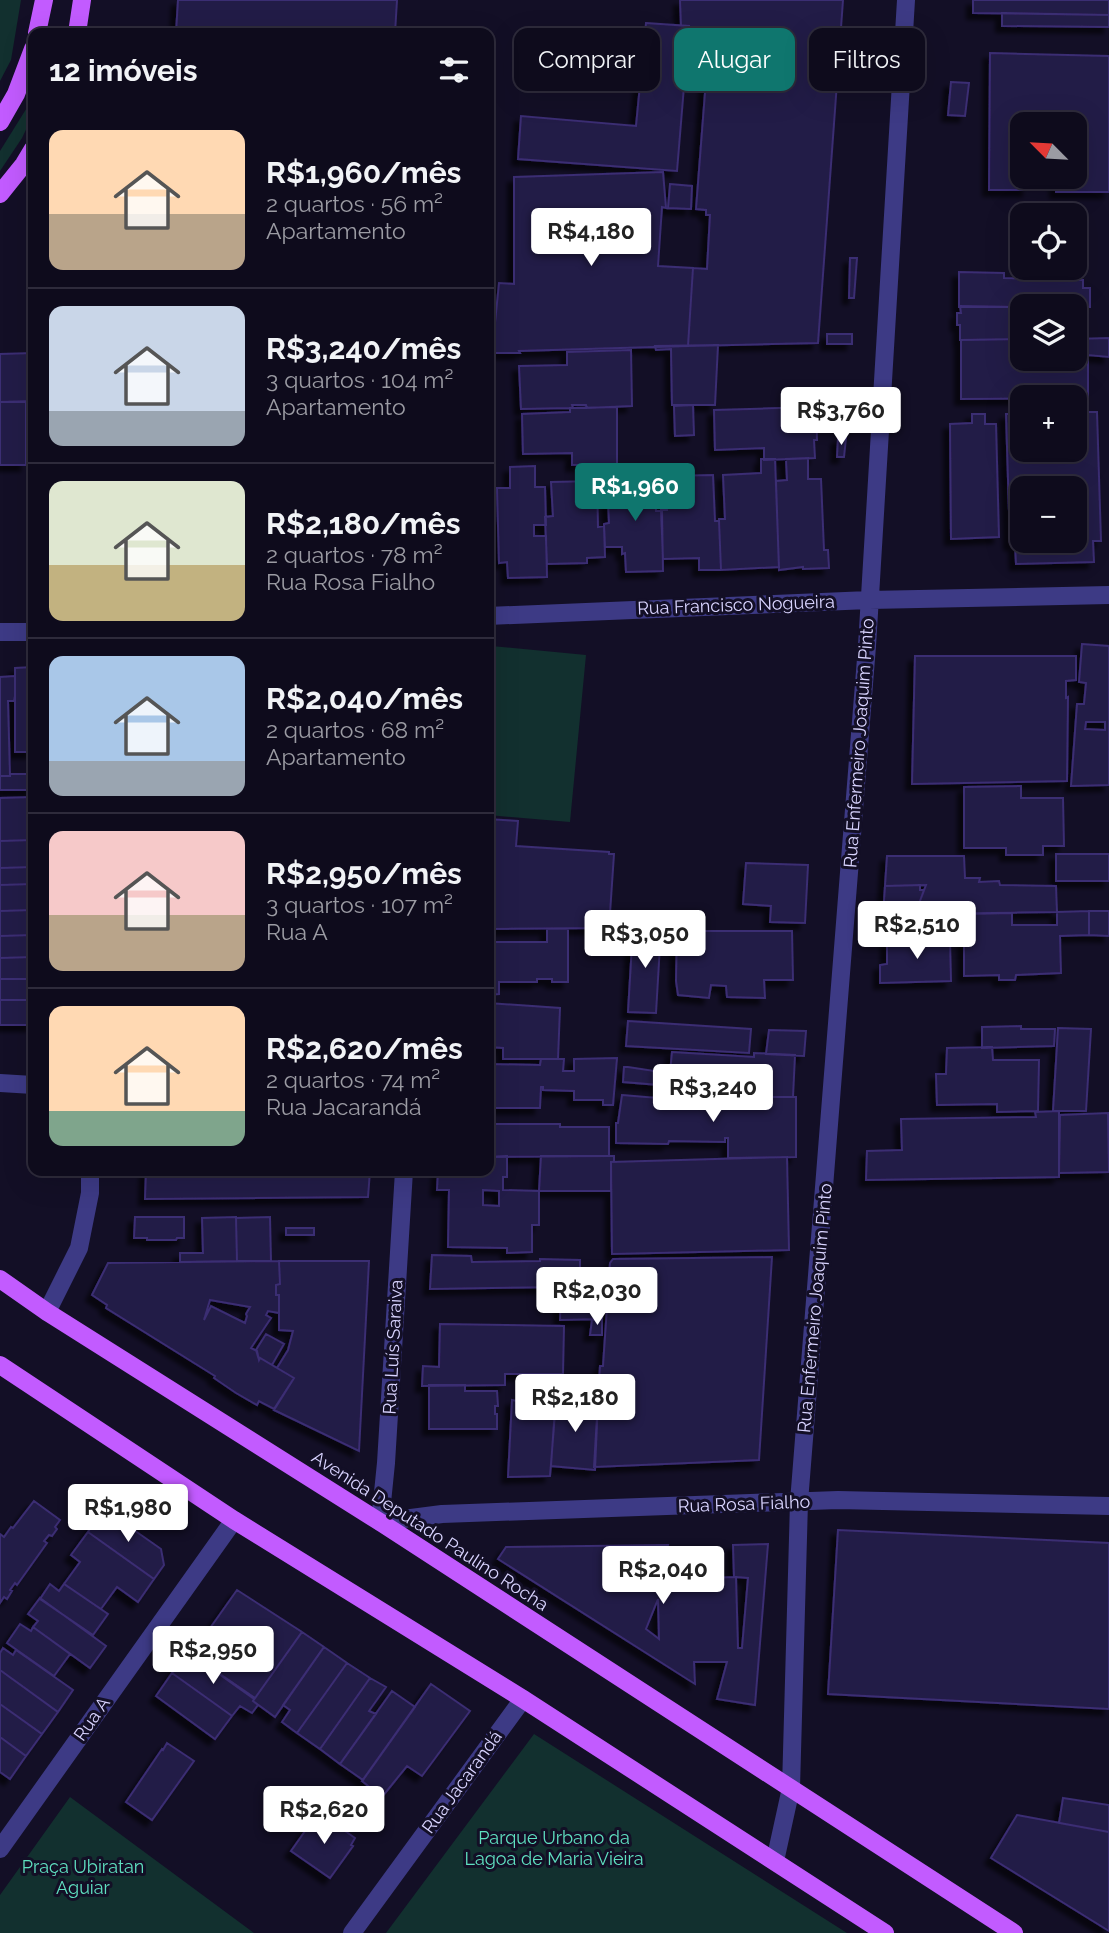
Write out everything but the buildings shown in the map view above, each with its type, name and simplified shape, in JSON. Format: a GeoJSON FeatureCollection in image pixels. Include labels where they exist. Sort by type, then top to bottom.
{"type":"FeatureCollection","features":[{"type":"Feature","properties":{"kind":"main road"},"geometry":{"type":"LineString","coordinates":[[38,28],[44,0]]}},
{"type":"Feature","properties":{"kind":"main road"},"geometry":{"type":"LineString","coordinates":[[78,28],[82,0]]}},
{"type":"Feature","properties":{"kind":"main road"},"geometry":{"type":"LineString","coordinates":[[0,122],[16,94],[28,62]]}},
{"type":"Feature","properties":{"kind":"main road"},"geometry":{"type":"LineString","coordinates":[[0,194],[28,157]]}},
{"type":"Feature","properties":{"kind":"main road","name":"Avenida Deputado Paulino Rocha"},"geometry":{"type":"LineString","coordinates":[[0,1279],[47,1312],[380,1522],[1014,1933]]}},
{"type":"Feature","properties":{"kind":"main road"},"geometry":{"type":"LineString","coordinates":[[0,1365],[233,1520],[523,1699],[885,1933]]}},
{"type":"Feature","properties":{"kind":"street","name":"Rua Enfermeiro Joaquim Pinto"},"geometry":{"type":"LineString","coordinates":[[775,1861],[791,1788],[799,1502],[865,673],[906,0]]}},
{"type":"Feature","properties":{"kind":"street","name":"Rua Francisco Nogueira"},"geometry":{"type":"LineString","coordinates":[[494,616],[869,600],[1109,595]]}},
{"type":"Feature","properties":{"kind":"street"},"geometry":{"type":"LineString","coordinates":[[0,632],[28,632]]}},
{"type":"Feature","properties":{"kind":"street"},"geometry":{"type":"LineString","coordinates":[[0,1083],[28,1085]]}},
{"type":"Feature","properties":{"kind":"street"},"geometry":{"type":"LineString","coordinates":[[47,1312],[79,1248],[90,1193],[90,1176]]}},
{"type":"Feature","properties":{"kind":"street","name":"Rua Luís Saraiva"},"geometry":{"type":"LineString","coordinates":[[380,1522],[404,1176]]}},
{"type":"Feature","properties":{"kind":"street","name":"Rua Rosa Fialho"},"geometry":{"type":"LineString","coordinates":[[380,1522],[442,1514],[838,1500],[1109,1506]]}},
{"type":"Feature","properties":{"kind":"street","name":"Rua A"},"geometry":{"type":"LineString","coordinates":[[0,1849],[233,1520]]}},
{"type":"Feature","properties":{"kind":"street","name":"Rua Jacarandá"},"geometry":{"type":"LineString","coordinates":[[352,1933],[523,1699]]}},
{"type":"Feature","properties":{"kind":"green space"},"geometry":{"type":"Polygon","coordinates":[[[0,0],[21,0],[11,60],[0,81],[0,0]]]}},
{"type":"Feature","properties":{"kind":"green space"},"geometry":{"type":"Polygon","coordinates":[[[28,106],[28,125],[0,171],[0,151],[28,106]]]}},
{"type":"Feature","properties":{"kind":"green space"},"geometry":{"type":"Polygon","coordinates":[[[494,646],[586,655],[570,822],[494,816],[494,646]]]}},
{"type":"Feature","properties":{"kind":"green space","name":"Parque Urbano da Lagoa de Maria Vieira"},"geometry":{"type":"Polygon","coordinates":[[[534,1734],[847,1933],[386,1933],[534,1734]]]}},
{"type":"Feature","properties":{"kind":"green space","name":"Praça Ubiratan Aguiar"},"geometry":{"type":"Polygon","coordinates":[[[70,1797],[254,1933],[0,1933],[0,1895],[70,1797]]]}}]}
